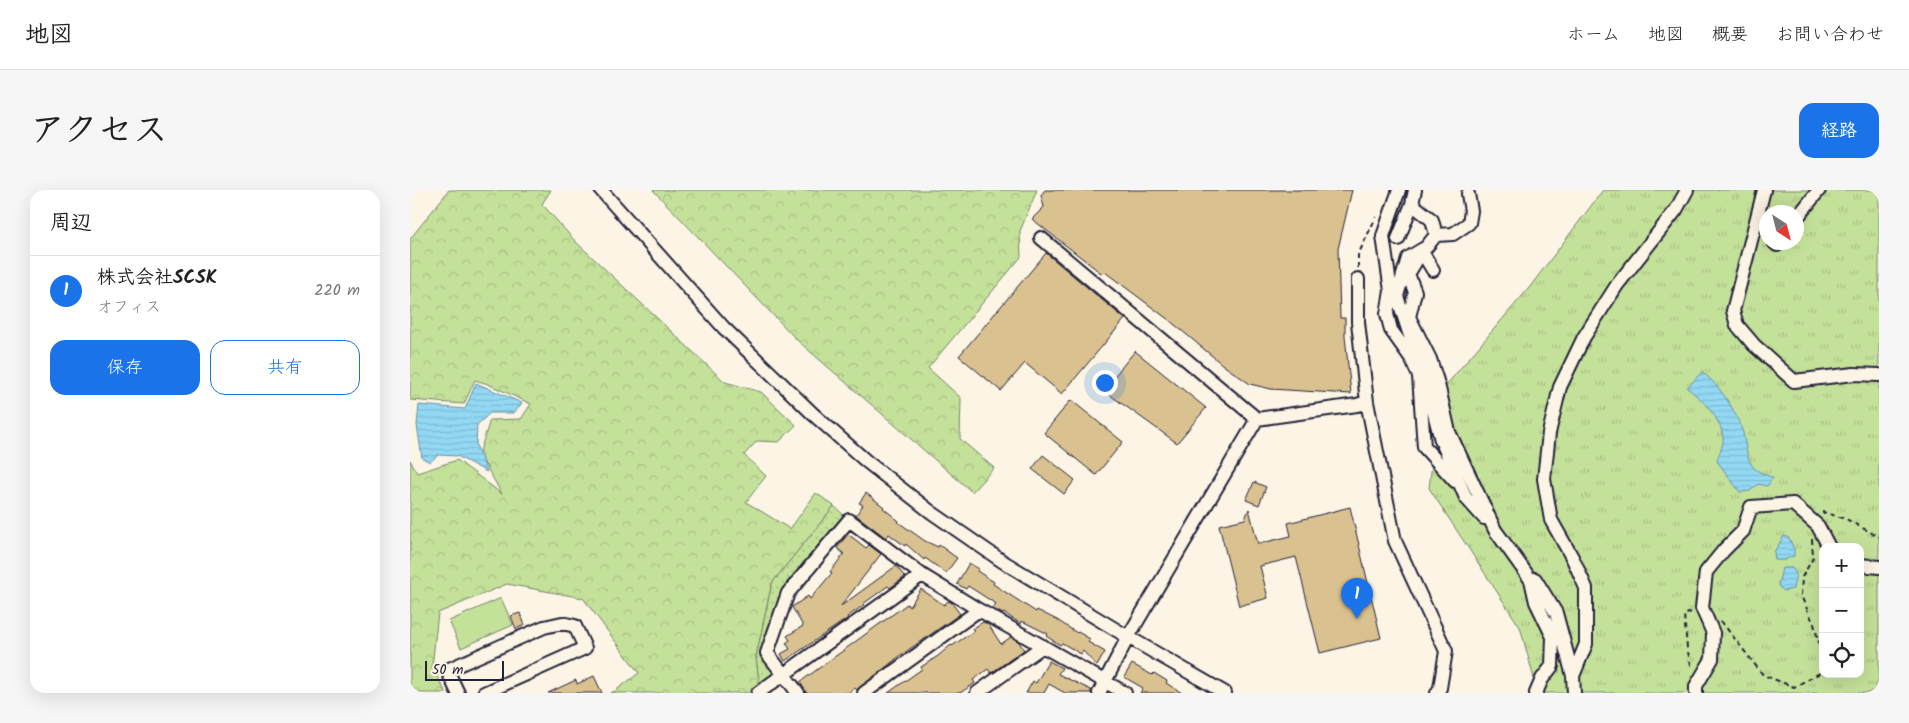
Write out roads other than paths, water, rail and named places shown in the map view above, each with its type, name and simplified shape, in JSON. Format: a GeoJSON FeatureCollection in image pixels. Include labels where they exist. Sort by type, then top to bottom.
{"type":"FeatureCollection","features":[{"type":"Feature","properties":{"kind":"street"},"geometry":{"type":"LineString","coordinates":[[602,190],[724,328],[813,414],[866,461],[932,512],[1002,562],[1225,693]]}},
{"type":"Feature","properties":{"kind":"street"},"geometry":{"type":"LineString","coordinates":[[1399,190],[1383,236],[1391,291],[1387,314],[1391,330],[1411,358],[1419,376],[1424,447],[1462,488]]}},
{"type":"Feature","properties":{"kind":"street"},"geometry":{"type":"LineString","coordinates":[[1398,239],[1412,204],[1415,190]]}},
{"type":"Feature","properties":{"kind":"street"},"geometry":{"type":"LineString","coordinates":[[1573,676],[1586,644],[1586,588],[1573,559],[1551,520],[1544,479],[1549,433],[1560,387],[1584,337],[1617,285],[1676,210],[1687,190]]}},
{"type":"Feature","properties":{"kind":"street"},"geometry":{"type":"LineString","coordinates":[[1764,190],[1766,205]]}},
{"type":"Feature","properties":{"kind":"street"},"geometry":{"type":"LineString","coordinates":[[1764,190],[1733,311],[1737,325],[1754,345],[1794,381],[1854,374],[1879,375]]}},
{"type":"Feature","properties":{"kind":"street"},"geometry":{"type":"LineString","coordinates":[[1804,209],[1819,190]]}},
{"type":"Feature","properties":{"kind":"street"},"geometry":{"type":"LineString","coordinates":[[1468,194],[1471,211],[1469,223],[1453,234],[1436,236],[1408,274],[1415,292],[1408,317],[1430,359],[1449,432],[1495,530],[1531,580],[1536,602],[1553,637],[1552,666],[1542,679],[1536,693]]}},
{"type":"Feature","properties":{"kind":"street"},"geometry":{"type":"LineString","coordinates":[[1412,204],[1432,220],[1436,236]]}},
{"type":"Feature","properties":{"kind":"street"},"geometry":{"type":"LineString","coordinates":[[1041,238],[1257,419],[1367,402]]}},
{"type":"Feature","properties":{"kind":"street"},"geometry":{"type":"LineString","coordinates":[[1424,250],[1408,258],[1397,296],[1429,394],[1441,440],[1466,498],[1518,554],[1556,613],[1573,676],[1574,693]]}},
{"type":"Feature","properties":{"kind":"street"},"geometry":{"type":"LineString","coordinates":[[1424,250],[1433,270]]}},
{"type":"Feature","properties":{"kind":"street"},"geometry":{"type":"LineString","coordinates":[[1358,279],[1358,322],[1367,402],[1395,541],[1446,651],[1440,688],[1437,693]]}},
{"type":"Feature","properties":{"kind":"street"},"geometry":{"type":"LineString","coordinates":[[1099,693],[1128,637],[1257,419]]}},
{"type":"Feature","properties":{"kind":"street"},"geometry":{"type":"LineString","coordinates":[[1696,690],[1712,659],[1714,633],[1702,608],[1706,572],[1743,531],[1751,507],[1793,504],[1818,526],[1827,543]]}},
{"type":"Feature","properties":{"kind":"street"},"geometry":{"type":"LineString","coordinates":[[798,693],[767,652],[788,593],[849,520],[922,575],[979,610],[1125,693]]}},
{"type":"Feature","properties":{"kind":"street"},"geometry":{"type":"LineString","coordinates":[[1864,565],[1879,567]]}},
{"type":"Feature","properties":{"kind":"street"},"geometry":{"type":"LineString","coordinates":[[758,693],[922,575]]}},
{"type":"Feature","properties":{"kind":"street"},"geometry":{"type":"LineString","coordinates":[[864,693],[979,610]]}},
{"type":"Feature","properties":{"kind":"street"},"geometry":{"type":"LineString","coordinates":[[458,693],[447,670],[544,627],[562,623],[575,626],[585,648],[484,693]]}},
{"type":"Feature","properties":{"kind":"street"},"geometry":{"type":"LineString","coordinates":[[978,693],[1043,646]]}},
{"type":"Feature","properties":{"kind":"water"},"geometry":{"type":"Polygon","coordinates":[[[1702,372],[1715,384],[1732,407],[1743,433],[1752,466],[1759,472],[1773,478],[1767,486],[1758,484],[1750,491],[1740,492],[1717,461],[1723,440],[1722,431],[1715,416],[1687,388],[1702,372]]]}},
{"type":"Feature","properties":{"kind":"water"},"geometry":{"type":"Polygon","coordinates":[[[476,383],[522,403],[514,413],[490,413],[477,425],[476,445],[487,472],[457,456],[438,455],[430,462],[422,458],[417,425],[419,405],[465,409],[476,383]]]}},
{"type":"Feature","properties":{"kind":"water"},"geometry":{"type":"Polygon","coordinates":[[[1784,536],[1789,538],[1794,549],[1794,556],[1784,560],[1775,560],[1774,552],[1784,536]]]}},
{"type":"Feature","properties":{"kind":"water"},"geometry":{"type":"Polygon","coordinates":[[[1782,568],[1792,568],[1796,574],[1793,589],[1784,591],[1778,586],[1782,568]]]}},
{"type":"Feature","properties":{"kind":"place","name":"株式会社SCSK"},"geometry":{"type":"Point","coordinates":[1357,619]}}]}
